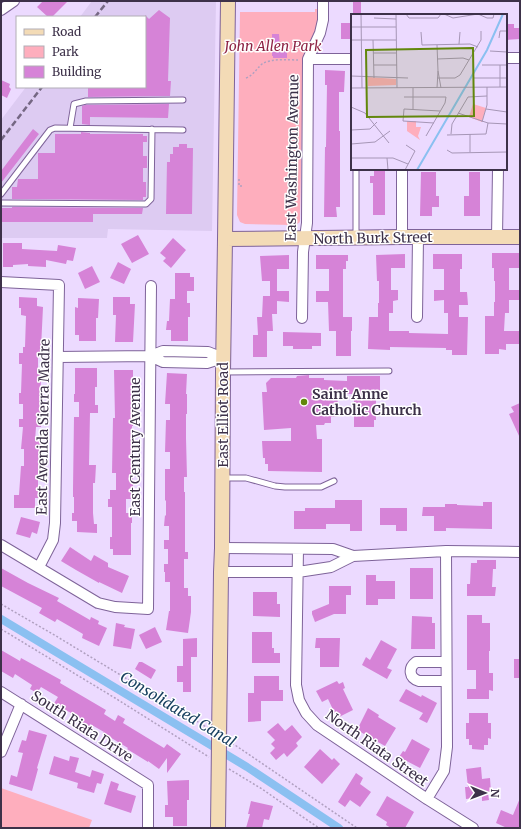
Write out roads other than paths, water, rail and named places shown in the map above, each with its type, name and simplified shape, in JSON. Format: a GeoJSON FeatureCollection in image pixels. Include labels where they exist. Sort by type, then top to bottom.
{"type":"FeatureCollection","features":[{"type":"Feature","properties":{"kind":"main road","name":"East Elliot Road"},"geometry":{"type":"LineString","coordinates":[[218,828],[228,1]]}},
{"type":"Feature","properties":{"kind":"main road","name":"North Burk Street"},"geometry":{"type":"LineString","coordinates":[[225,239],[520,237]]}},
{"type":"Feature","properties":{"kind":"street"},"geometry":{"type":"LineString","coordinates":[[1,10],[14,1]]}},
{"type":"Feature","properties":{"kind":"street","name":"East Washington Avenue"},"geometry":{"type":"LineString","coordinates":[[302,318],[303,252],[307,223],[305,60],[320,33],[323,20],[323,1]]}},
{"type":"Feature","properties":{"kind":"street"},"geometry":{"type":"LineString","coordinates":[[507,58],[520,58]]}},
{"type":"Feature","properties":{"kind":"street"},"geometry":{"type":"LineString","coordinates":[[305,60],[351,59]]}},
{"type":"Feature","properties":{"kind":"street"},"geometry":{"type":"LineString","coordinates":[[402,170],[402,237]]}},
{"type":"Feature","properties":{"kind":"street"},"geometry":{"type":"LineString","coordinates":[[497,237],[498,170]]}},
{"type":"Feature","properties":{"kind":"street"},"geometry":{"type":"LineString","coordinates":[[417,317],[418,237]]}},
{"type":"Feature","properties":{"kind":"street","name":"East Avenida Sierra Madre"},"geometry":{"type":"LineString","coordinates":[[1,282],[59,285],[56,524],[53,540],[38,567]]}},
{"type":"Feature","properties":{"kind":"street","name":"East Century Avenue"},"geometry":{"type":"LineString","coordinates":[[38,567],[98,603],[115,607],[148,609],[151,286]]}},
{"type":"Feature","properties":{"kind":"street"},"geometry":{"type":"LineString","coordinates":[[58,357],[150,356],[163,362],[208,363],[223,365]]}},
{"type":"Feature","properties":{"kind":"street"},"geometry":{"type":"LineString","coordinates":[[1,545],[38,567]]}},
{"type":"Feature","properties":{"kind":"street"},"geometry":{"type":"LineString","coordinates":[[222,548],[333,549],[353,556],[446,552],[520,552]]}},
{"type":"Feature","properties":{"kind":"street","name":"North Riata Street"},"geometry":{"type":"LineString","coordinates":[[298,549],[296,685],[299,700],[306,712],[316,725],[473,828]]}},
{"type":"Feature","properties":{"kind":"street"},"geometry":{"type":"LineString","coordinates":[[427,799],[444,771],[446,747],[446,552]]}},
{"type":"Feature","properties":{"kind":"street"},"geometry":{"type":"LineString","coordinates":[[221,572],[298,572],[331,566],[353,556]]}},
{"type":"Feature","properties":{"kind":"street"},"geometry":{"type":"LineString","coordinates":[[446,662],[416,662],[413,664],[410,672],[411,676],[415,680],[446,681]]}},
{"type":"Feature","properties":{"kind":"street","name":"South Riata Drive"},"geometry":{"type":"LineString","coordinates":[[1,692],[148,785],[148,828]]}},
{"type":"Feature","properties":{"kind":"street"},"geometry":{"type":"LineString","coordinates":[[1,752],[21,704]]}},
{"type":"Feature","properties":{"kind":"lane"},"geometry":{"type":"LineString","coordinates":[[70,128],[74,104],[86,101],[183,100]]}},
{"type":"Feature","properties":{"kind":"lane"},"geometry":{"type":"LineString","coordinates":[[1,194],[50,130],[55,128],[183,130]]}},
{"type":"Feature","properties":{"kind":"lane"},"geometry":{"type":"LineString","coordinates":[[1,203],[146,204],[151,199],[152,129]]}},
{"type":"Feature","properties":{"kind":"lane"},"geometry":{"type":"LineString","coordinates":[[356,170],[356,238]]}},
{"type":"Feature","properties":{"kind":"lane"},"geometry":{"type":"LineString","coordinates":[[223,365],[389,371]]}},
{"type":"Feature","properties":{"kind":"lane"},"geometry":{"type":"LineString","coordinates":[[222,478],[246,478],[275,486],[285,487],[321,487],[334,481]]}},
{"type":"Feature","properties":{"kind":"waterway","name":"Consolidated Canal"},"geometry":{"type":"LineString","coordinates":[[1,619],[247,767],[339,828]]}},
{"type":"Feature","properties":{"kind":"railway"},"geometry":{"type":"LineString","coordinates":[[96,16],[108,1]]}},
{"type":"Feature","properties":{"kind":"railway"},"geometry":{"type":"LineString","coordinates":[[1,140],[41,88]]}},
{"type":"Feature","properties":{"kind":"place","name":"Saint Anne Catholic Church"},"geometry":{"type":"Point","coordinates":[304,402]}},
{"type":"Feature","properties":{"kind":"park label","name":"John Allen Park"},"geometry":{"type":"Point","coordinates":[273,46]}}]}
